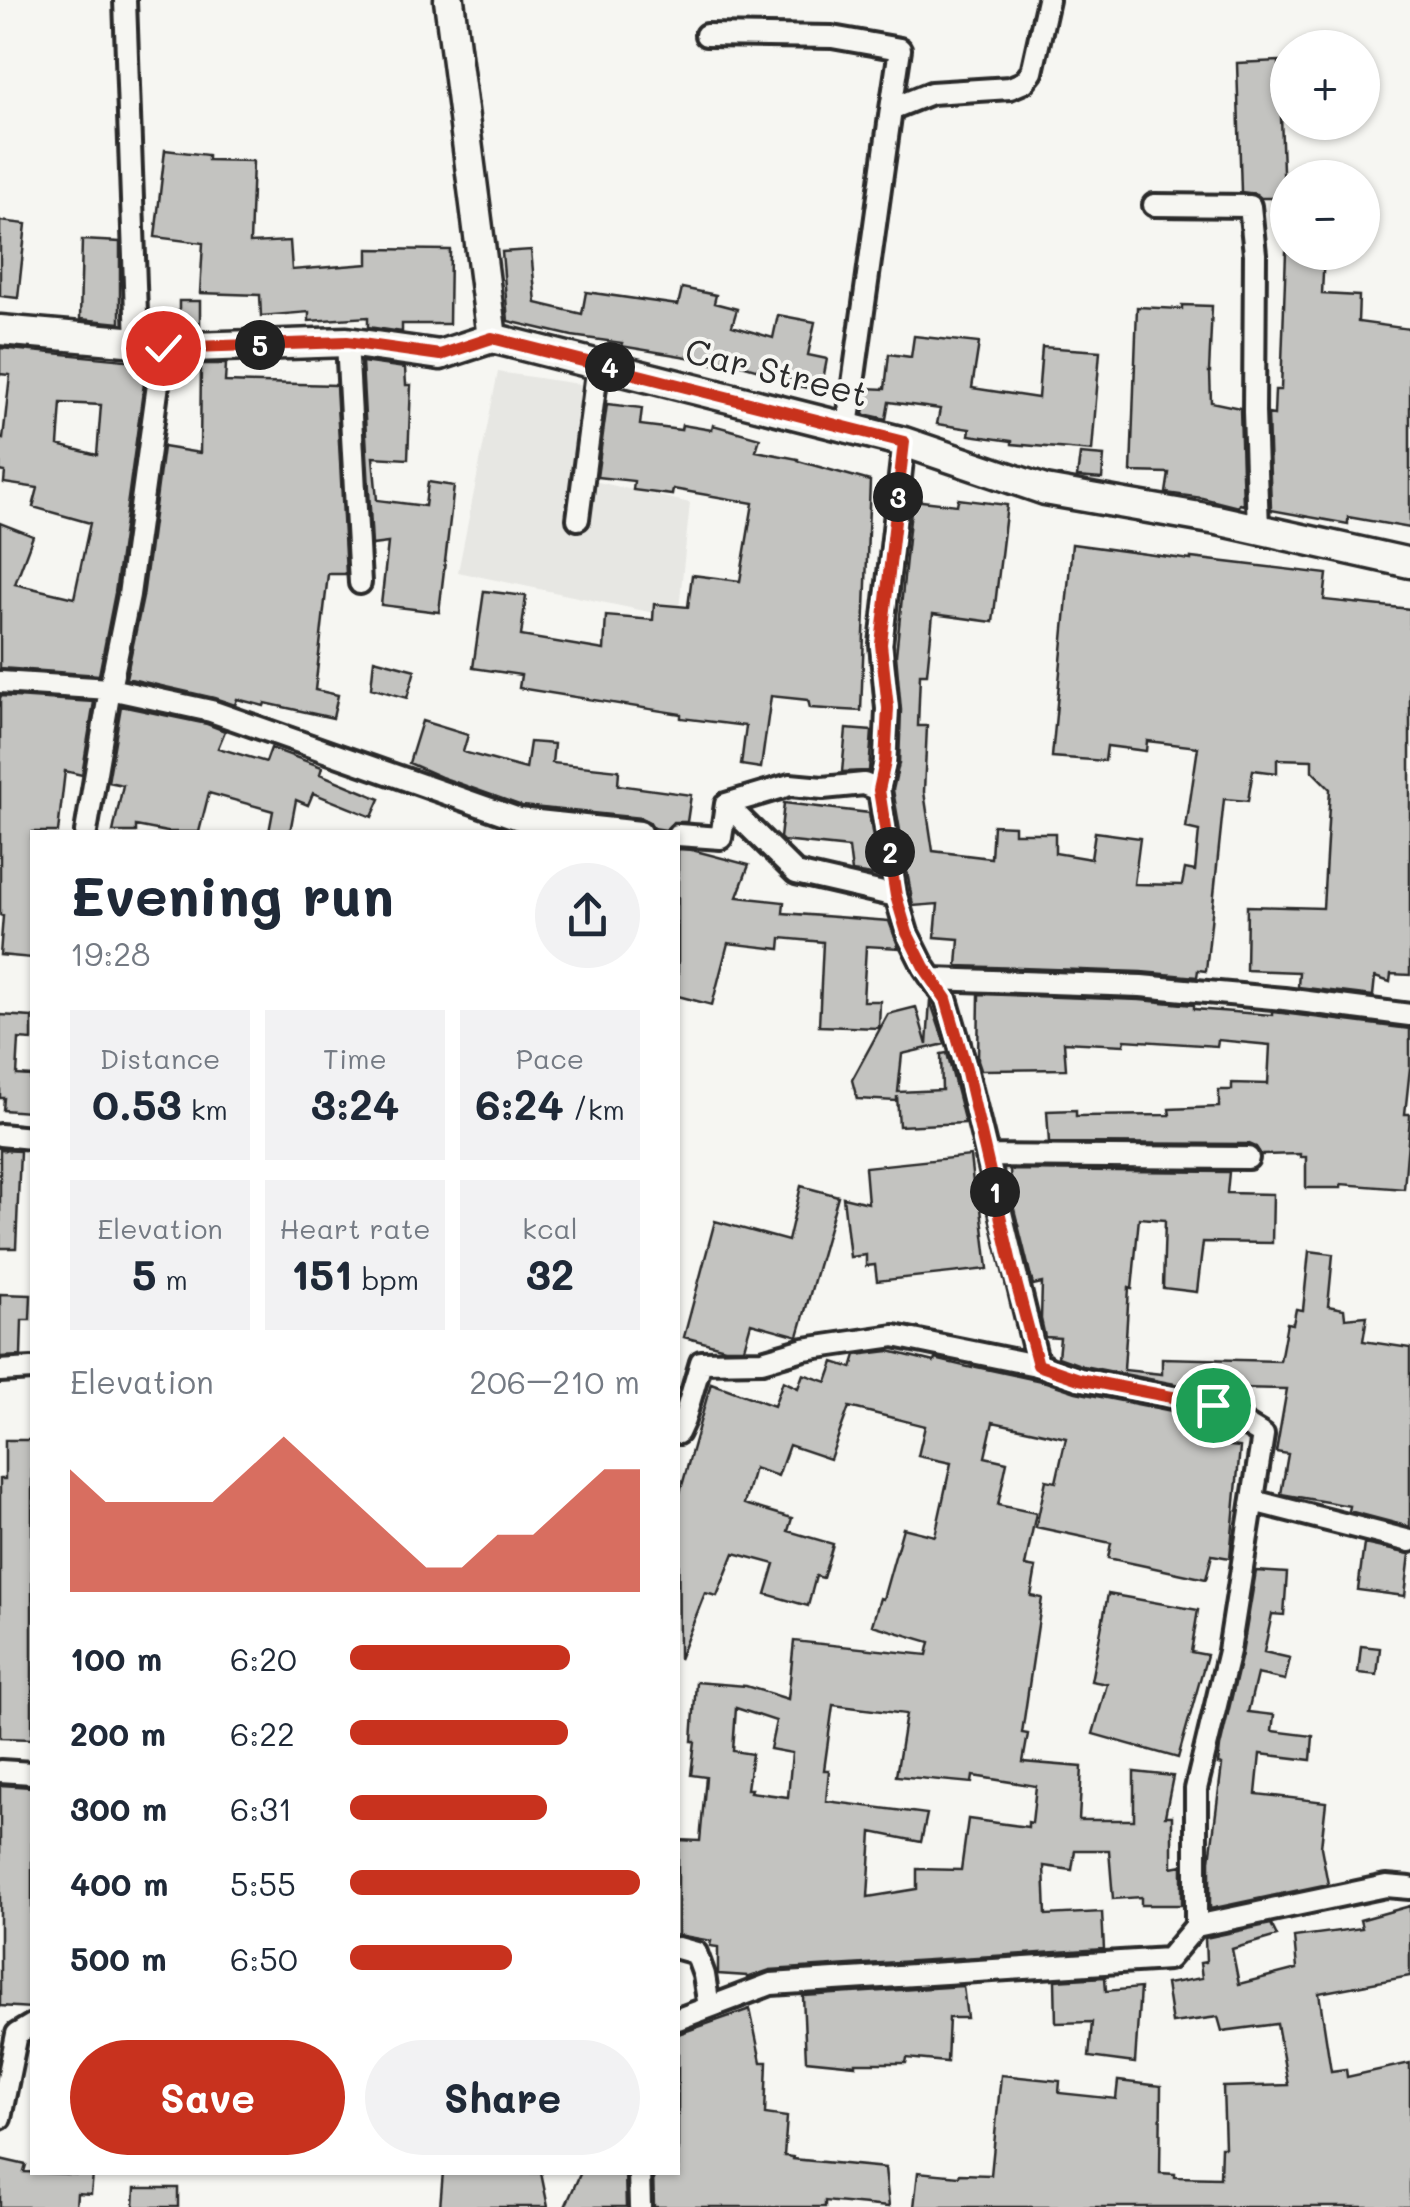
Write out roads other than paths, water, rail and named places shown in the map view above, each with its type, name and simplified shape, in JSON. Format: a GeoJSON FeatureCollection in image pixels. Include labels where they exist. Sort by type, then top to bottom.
{"type":"FeatureCollection","features":[{"type":"Feature","properties":{"kind":"main road"},"geometry":{"type":"LineString","coordinates":[[0,330],[150,346],[347,342],[440,355],[492,338],[449,0]]}},
{"type":"Feature","properties":{"kind":"main road","name":"Car Street"},"geometry":{"type":"LineString","coordinates":[[492,338],[904,442],[1044,490],[1258,528],[1410,562]]}},
{"type":"Feature","properties":{"kind":"street"},"geometry":{"type":"LineString","coordinates":[[86,830],[129,595],[150,346],[125,0]]}},
{"type":"Feature","properties":{"kind":"street"},"geometry":{"type":"LineString","coordinates":[[891,109],[930,93],[1010,88],[1024,82],[1032,72],[1048,0]]}},
{"type":"Feature","properties":{"kind":"street"},"geometry":{"type":"LineString","coordinates":[[706,34],[832,38],[900,49],[847,427]]}},
{"type":"Feature","properties":{"kind":"street"},"geometry":{"type":"LineString","coordinates":[[1154,205],[1250,206],[1255,254],[1258,528]]}},
{"type":"Feature","properties":{"kind":"street"},"geometry":{"type":"LineString","coordinates":[[347,342],[360,583]]}},
{"type":"Feature","properties":{"kind":"street"},"geometry":{"type":"LineString","coordinates":[[578,519],[598,364]]}},
{"type":"Feature","properties":{"kind":"street"},"geometry":{"type":"LineString","coordinates":[[904,442],[881,644],[888,708],[879,790],[896,896],[907,933],[946,999],[1038,1365],[1079,1379],[1213,1405],[1263,1435],[1230,1650],[1196,1789],[1196,1926]]}},
{"type":"Feature","properties":{"kind":"street"},"geometry":{"type":"LineString","coordinates":[[0,682],[110,688],[211,711],[519,819],[621,830]]}},
{"type":"Feature","properties":{"kind":"street"},"geometry":{"type":"LineString","coordinates":[[726,804],[790,785],[823,788],[864,784],[879,790]]}},
{"type":"Feature","properties":{"kind":"street"},"geometry":{"type":"LineString","coordinates":[[680,835],[721,838],[726,804]]}},
{"type":"Feature","properties":{"kind":"street"},"geometry":{"type":"LineString","coordinates":[[726,804],[796,873],[896,896]]}},
{"type":"Feature","properties":{"kind":"street"},"geometry":{"type":"LineString","coordinates":[[932,979],[1141,986],[1410,1014]]}},
{"type":"Feature","properties":{"kind":"street"},"geometry":{"type":"LineString","coordinates":[[946,999],[960,982]]}},
{"type":"Feature","properties":{"kind":"street"},"geometry":{"type":"LineString","coordinates":[[0,1135],[30,1138]]}},
{"type":"Feature","properties":{"kind":"street"},"geometry":{"type":"LineString","coordinates":[[987,1156],[1248,1158]]}},
{"type":"Feature","properties":{"kind":"street"},"geometry":{"type":"LineString","coordinates":[[680,1429],[700,1362],[762,1360],[804,1349],[894,1336],[1046,1367]]}},
{"type":"Feature","properties":{"kind":"street"},"geometry":{"type":"LineString","coordinates":[[0,1371],[30,1369]]}},
{"type":"Feature","properties":{"kind":"street"},"geometry":{"type":"LineString","coordinates":[[1252,1501],[1410,1541]]}},
{"type":"Feature","properties":{"kind":"street"},"geometry":{"type":"LineString","coordinates":[[0,1771],[30,1773]]}},
{"type":"Feature","properties":{"kind":"street"},"geometry":{"type":"LineString","coordinates":[[680,2018],[770,1984],[1168,1959],[1196,1926],[1386,1886],[1410,1888]]}},
{"type":"Feature","properties":{"kind":"street"},"geometry":{"type":"LineString","coordinates":[[680,1949],[696,1953],[710,2007]]}},
{"type":"Feature","properties":{"kind":"street"},"geometry":{"type":"LineString","coordinates":[[0,2118],[16,2030]]}},
{"type":"Feature","properties":{"kind":"street"},"geometry":{"type":"LineString","coordinates":[[639,2175],[640,2207]]}}]}
